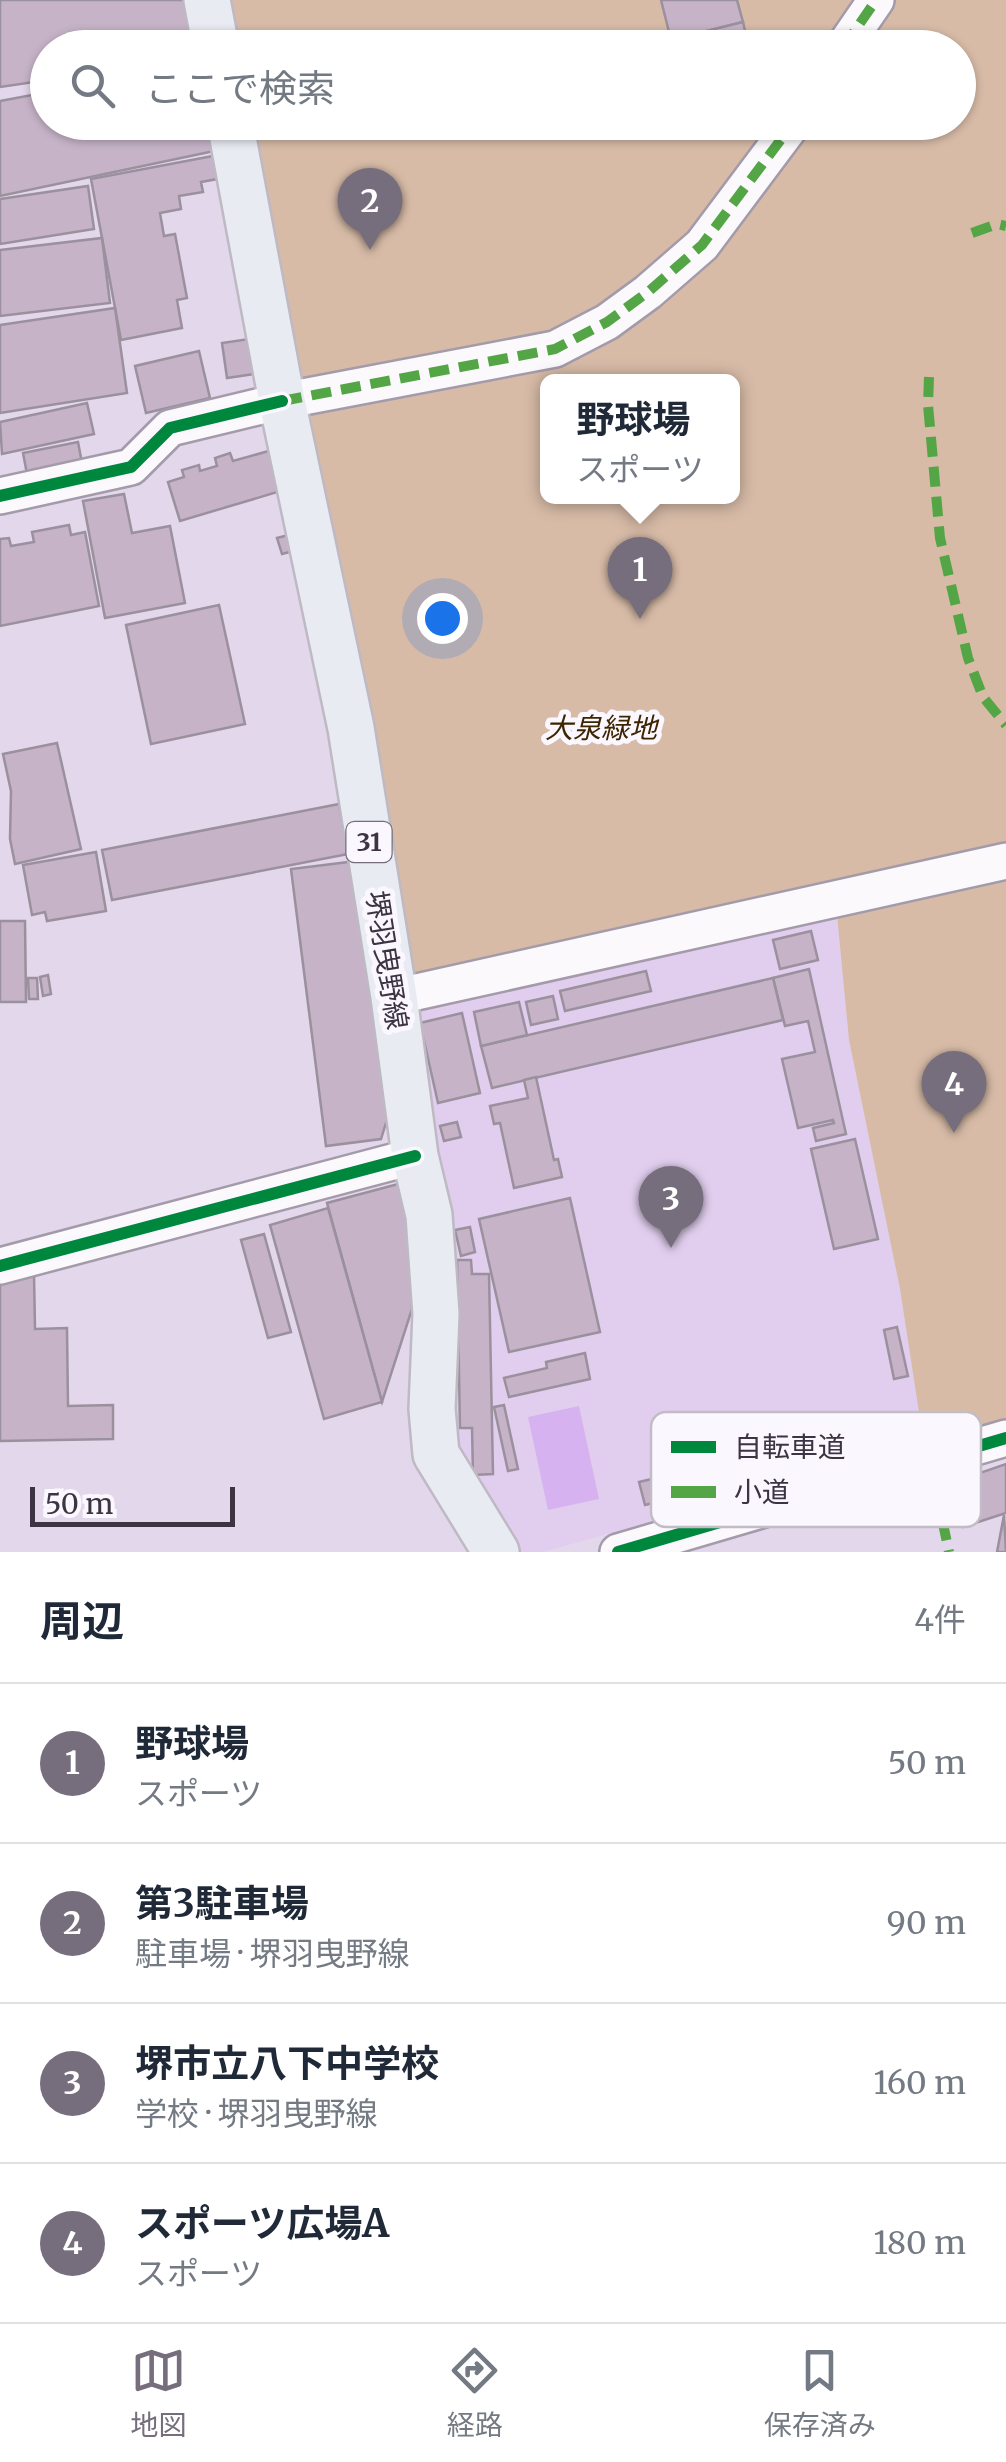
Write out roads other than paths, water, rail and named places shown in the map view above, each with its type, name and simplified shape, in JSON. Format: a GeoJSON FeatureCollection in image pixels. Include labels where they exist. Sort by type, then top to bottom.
{"type":"FeatureCollection","features":[{"type":"Feature","properties":{"kind":"main road"},"geometry":{"type":"LineString","coordinates":[[207,0],[213,30]]}},
{"type":"Feature","properties":{"kind":"main road","name":"堺羽曳野線"},"geometry":{"type":"LineString","coordinates":[[233,140],[282,401],[351,728],[415,1156],[428,1215],[434,1294],[432,1408],[436,1454],[496,1552]]}},
{"type":"Feature","properties":{"kind":"street"},"geometry":{"type":"LineString","coordinates":[[855,30],[876,0]]}},
{"type":"Feature","properties":{"kind":"street"},"geometry":{"type":"LineString","coordinates":[[0,496],[132,468],[170,428],[282,401],[554,350],[607,322],[702,245],[781,140]]}},
{"type":"Feature","properties":{"kind":"street"},"geometry":{"type":"LineString","coordinates":[[394,997],[1006,861]]}},
{"type":"Feature","properties":{"kind":"street"},"geometry":{"type":"LineString","coordinates":[[0,1266],[415,1156]]}},
{"type":"Feature","properties":{"kind":"street"},"geometry":{"type":"LineString","coordinates":[[981,1445],[1006,1438]]}},
{"type":"Feature","properties":{"kind":"street"},"geometry":{"type":"LineString","coordinates":[[618,1552],[703,1527]]}},
{"type":"Feature","properties":{"kind":"place","name":"第3駐車場"},"geometry":{"type":"Point","coordinates":[370,250]}},
{"type":"Feature","properties":{"kind":"place","name":"野球場"},"geometry":{"type":"Point","coordinates":[640,619]}},
{"type":"Feature","properties":{"kind":"place","name":"スポーツ広場A"},"geometry":{"type":"Point","coordinates":[954,1133]}},
{"type":"Feature","properties":{"kind":"place","name":"堺市立八下中学校"},"geometry":{"type":"Point","coordinates":[671,1248]}},
{"type":"Feature","properties":{"kind":"park label","name":"大泉緑地"},"geometry":{"type":"Point","coordinates":[601,728]}}]}
